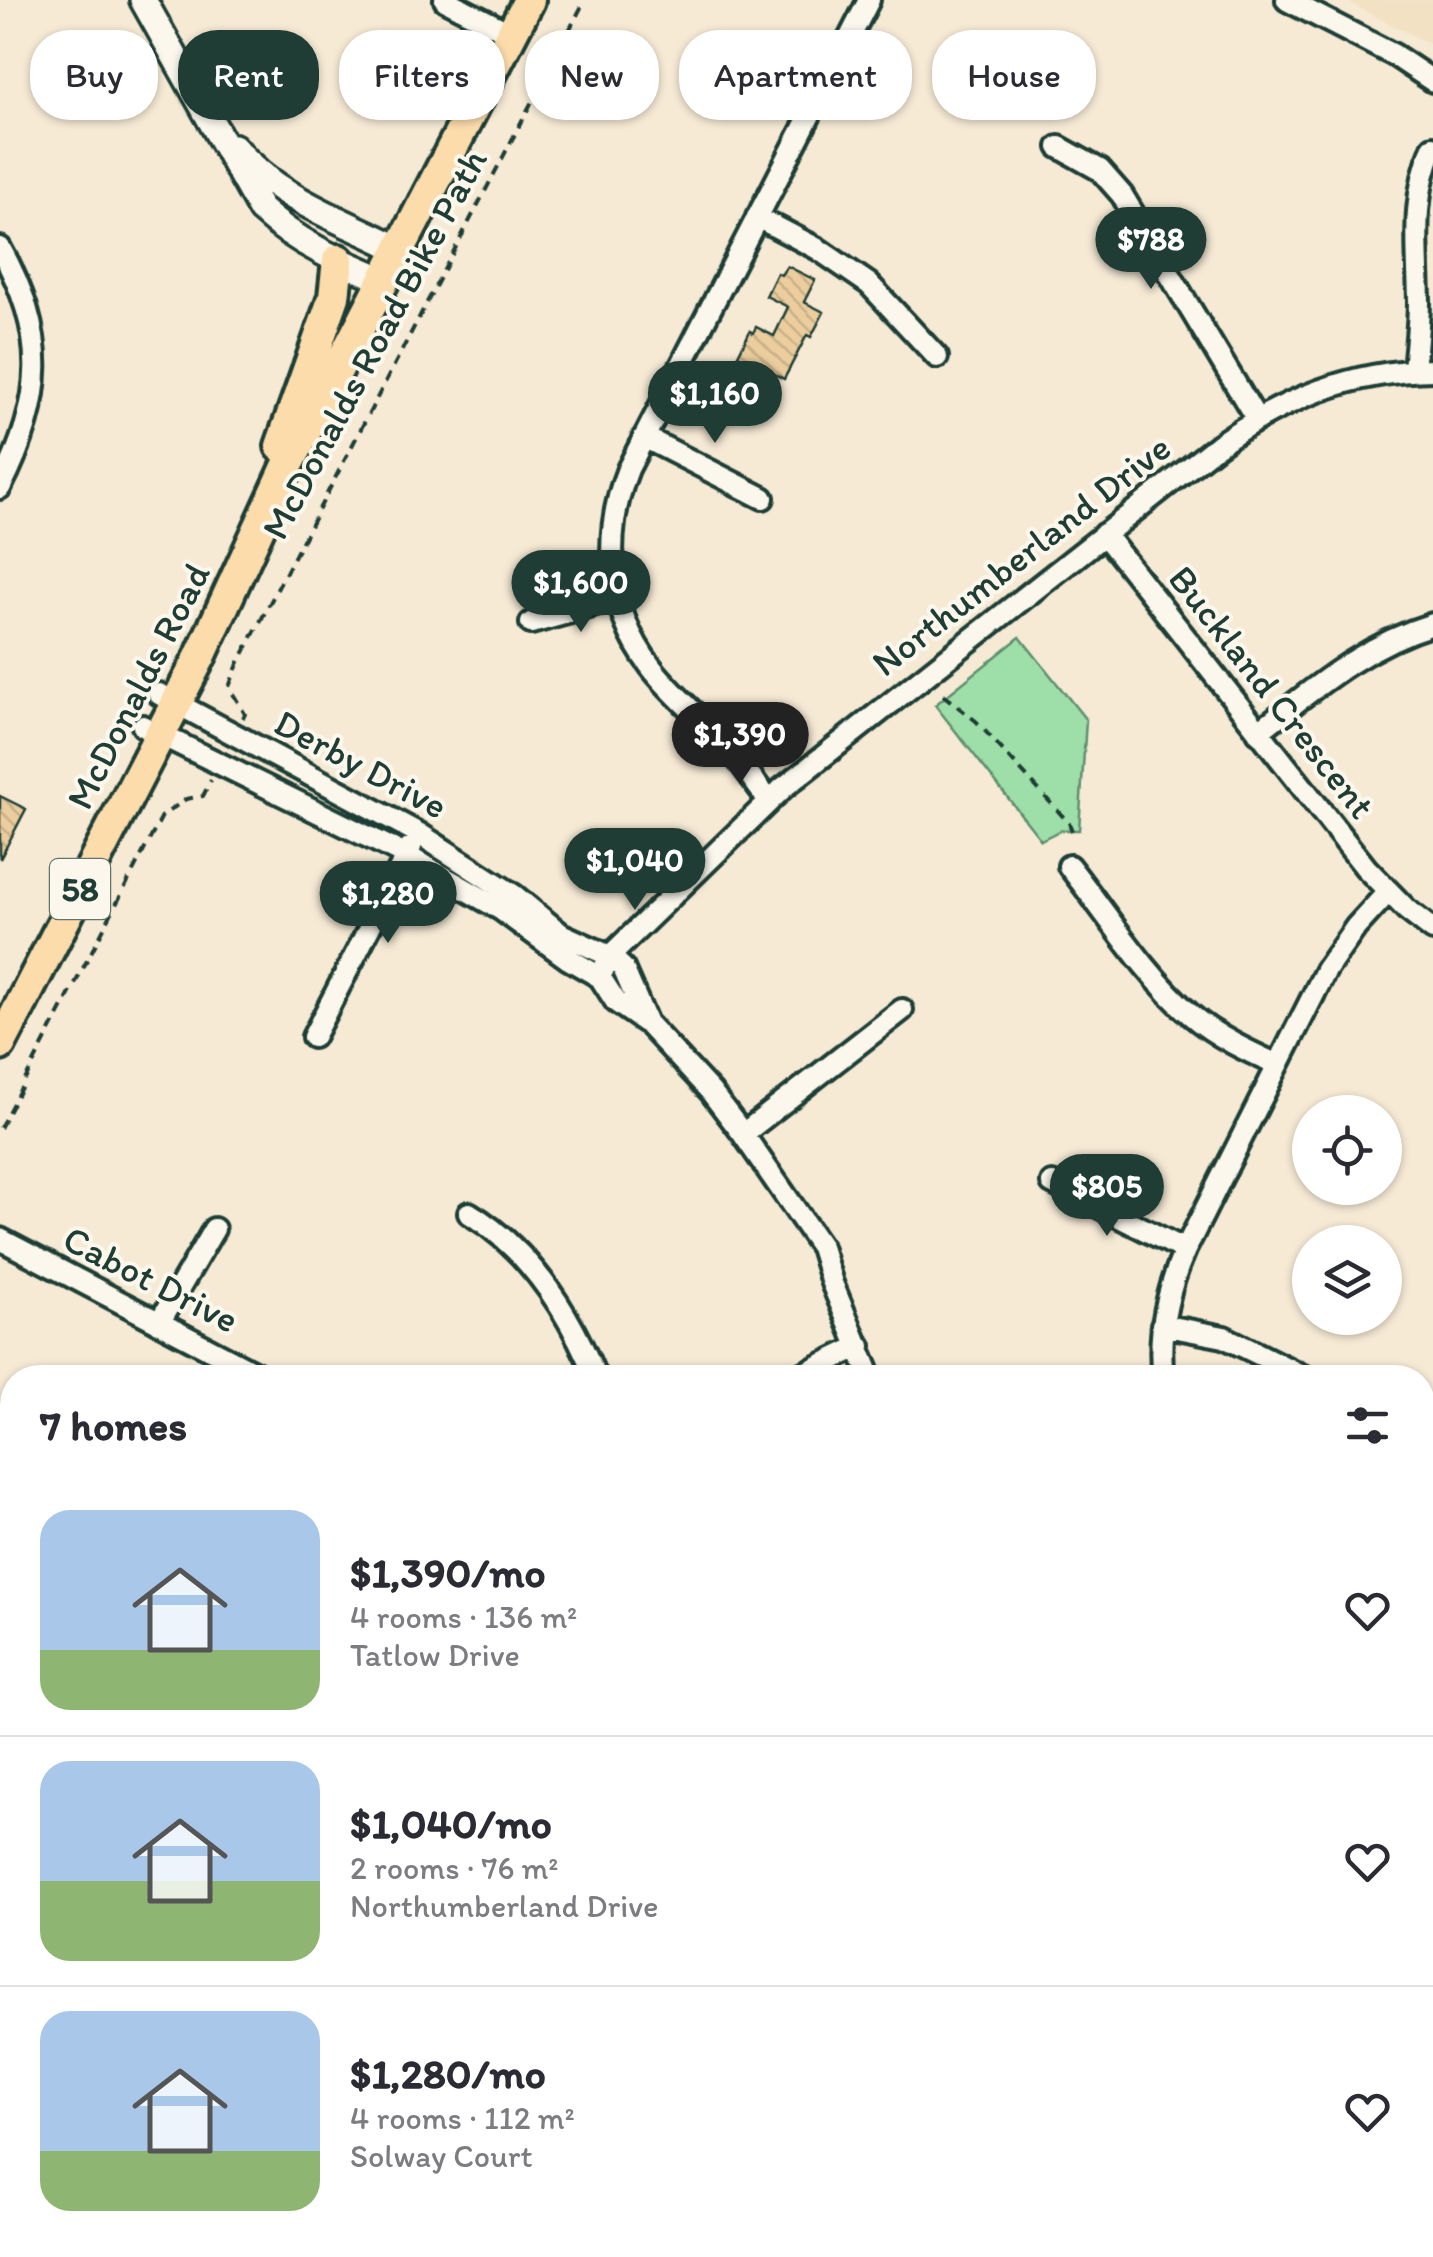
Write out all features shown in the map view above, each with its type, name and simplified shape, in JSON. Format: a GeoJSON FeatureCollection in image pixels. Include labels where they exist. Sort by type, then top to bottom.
{"type":"FeatureCollection","features":[{"type":"Feature","properties":{"kind":"main road","name":"McDonalds Road"},"geometry":{"type":"LineString","coordinates":[[0,1044],[152,730],[231,593],[287,467],[528,0]]}},
{"type":"Feature","properties":{"kind":"main road"},"geometry":{"type":"LineString","coordinates":[[255,519],[334,297],[338,260]]}},
{"type":"Feature","properties":{"kind":"main road","name":"McDonalds Road"},"geometry":{"type":"LineString","coordinates":[[168,699],[226,565],[287,467]]}},
{"type":"Feature","properties":{"kind":"main road","name":"McDonalds Road"},"geometry":{"type":"LineString","coordinates":[[0,1000],[152,730]]}},
{"type":"Feature","properties":{"kind":"street"},"geometry":{"type":"LineString","coordinates":[[143,0],[261,210],[284,231],[384,280]]}},
{"type":"Feature","properties":{"kind":"street"},"geometry":{"type":"LineString","coordinates":[[445,0],[511,34]]}},
{"type":"Feature","properties":{"kind":"street"},"geometry":{"type":"LineString","coordinates":[[776,795],[650,666],[618,598],[612,528],[622,486],[644,437],[869,0]]}},
{"type":"Feature","properties":{"kind":"street"},"geometry":{"type":"LineString","coordinates":[[1287,0],[1394,55],[1433,70]]}},
{"type":"Feature","properties":{"kind":"street"},"geometry":{"type":"LineString","coordinates":[[1394,55],[1433,81]]}},
{"type":"Feature","properties":{"kind":"street"},"geometry":{"type":"LineString","coordinates":[[218,128],[250,166],[277,189],[400,250]]}},
{"type":"Feature","properties":{"kind":"street"},"geometry":{"type":"LineString","coordinates":[[1059,147],[1100,170],[1122,195],[1256,418]]}},
{"type":"Feature","properties":{"kind":"street"},"geometry":{"type":"LineString","coordinates":[[1426,370],[1416,224],[1420,190],[1433,148]]}},
{"type":"Feature","properties":{"kind":"street"},"geometry":{"type":"LineString","coordinates":[[757,217],[818,249],[869,284],[937,357]]}},
{"type":"Feature","properties":{"kind":"street"},"geometry":{"type":"LineString","coordinates":[[0,248],[31,317],[37,364],[31,416],[0,488]]}},
{"type":"Feature","properties":{"kind":"street","name":"Northumberland Drive"},"geometry":{"type":"LineString","coordinates":[[600,977],[652,913],[776,795],[1256,418],[1313,391],[1348,380],[1426,370]]}},
{"type":"Feature","properties":{"kind":"street"},"geometry":{"type":"LineString","coordinates":[[644,437],[763,498]]}},
{"type":"Feature","properties":{"kind":"street","name":"Buckland Crescent"},"geometry":{"type":"LineString","coordinates":[[1104,534],[1388,892],[1433,930]]}},
{"type":"Feature","properties":{"kind":"street"},"geometry":{"type":"LineString","coordinates":[[531,622],[618,598]]}},
{"type":"Feature","properties":{"kind":"street"},"geometry":{"type":"LineString","coordinates":[[1258,732],[1360,654],[1433,624]]}},
{"type":"Feature","properties":{"kind":"street","name":"Derby Drive"},"geometry":{"type":"LineString","coordinates":[[168,699],[418,833],[515,896],[561,934],[614,960],[647,1023]]}},
{"type":"Feature","properties":{"kind":"street","name":"Derby Drive"},"geometry":{"type":"LineString","coordinates":[[152,730],[407,856],[500,909],[600,977],[616,1002],[647,1023],[711,1092],[743,1134],[791,1208],[810,1254],[832,1283],[865,1360]]}},
{"type":"Feature","properties":{"kind":"street"},"geometry":{"type":"LineString","coordinates":[[314,1036],[418,833]]}},
{"type":"Feature","properties":{"kind":"street"},"geometry":{"type":"LineString","coordinates":[[1069,866],[1182,1006],[1232,1043],[1278,1066]]}},
{"type":"Feature","properties":{"kind":"street"},"geometry":{"type":"LineString","coordinates":[[1162,1365],[1162,1326],[1168,1292],[1184,1250],[1338,949],[1388,892]]}},
{"type":"Feature","properties":{"kind":"street"},"geometry":{"type":"LineString","coordinates":[[743,1134],[902,1010]]}},
{"type":"Feature","properties":{"kind":"street"},"geometry":{"type":"LineString","coordinates":[[1052,1183],[1184,1250]]}},
{"type":"Feature","properties":{"kind":"street"},"geometry":{"type":"LineString","coordinates":[[468,1213],[512,1244],[538,1275],[568,1320],[590,1365]]}},
{"type":"Feature","properties":{"kind":"street"},"geometry":{"type":"LineString","coordinates":[[159,1323],[214,1229]]}},
{"type":"Feature","properties":{"kind":"street","name":"Cabot Drive"},"geometry":{"type":"LineString","coordinates":[[2,1241],[240,1365]]}},
{"type":"Feature","properties":{"kind":"street"},"geometry":{"type":"LineString","coordinates":[[1162,1326],[1224,1336],[1281,1365]]}},
{"type":"Feature","properties":{"kind":"path","name":"McDonalds Road Bike Path"},"geometry":{"type":"LineString","coordinates":[[245,714],[228,687],[238,664],[585,0]]}},
{"type":"Feature","properties":{"kind":"path"},"geometry":{"type":"LineString","coordinates":[[942,695],[994,740],[1069,822],[1072,831]]}},
{"type":"Feature","properties":{"kind":"path"},"geometry":{"type":"LineString","coordinates":[[0,1128],[162,816],[186,800],[203,796],[208,787]]}},
{"type":"Feature","properties":{"kind":"shaded area"},"geometry":{"type":"Polygon","coordinates":[[[1344,0],[1433,0],[1433,46],[1402,30],[1344,0]]]}},
{"type":"Feature","properties":{"kind":"green space"},"geometry":{"type":"Polygon","coordinates":[[[1020,637],[1086,720],[1079,830],[1061,830],[1041,840],[935,705],[1020,637]]]}},
{"type":"Feature","properties":{"kind":"building"},"geometry":{"type":"Polygon","coordinates":[[[787,266],[815,280],[804,302],[824,312],[784,379],[738,355],[756,327],[774,336],[788,307],[766,296],[777,273],[781,275],[787,266]]]}},
{"type":"Feature","properties":{"kind":"building"},"geometry":{"type":"Polygon","coordinates":[[[0,796],[26,809],[0,859],[0,796]]]}}]}
